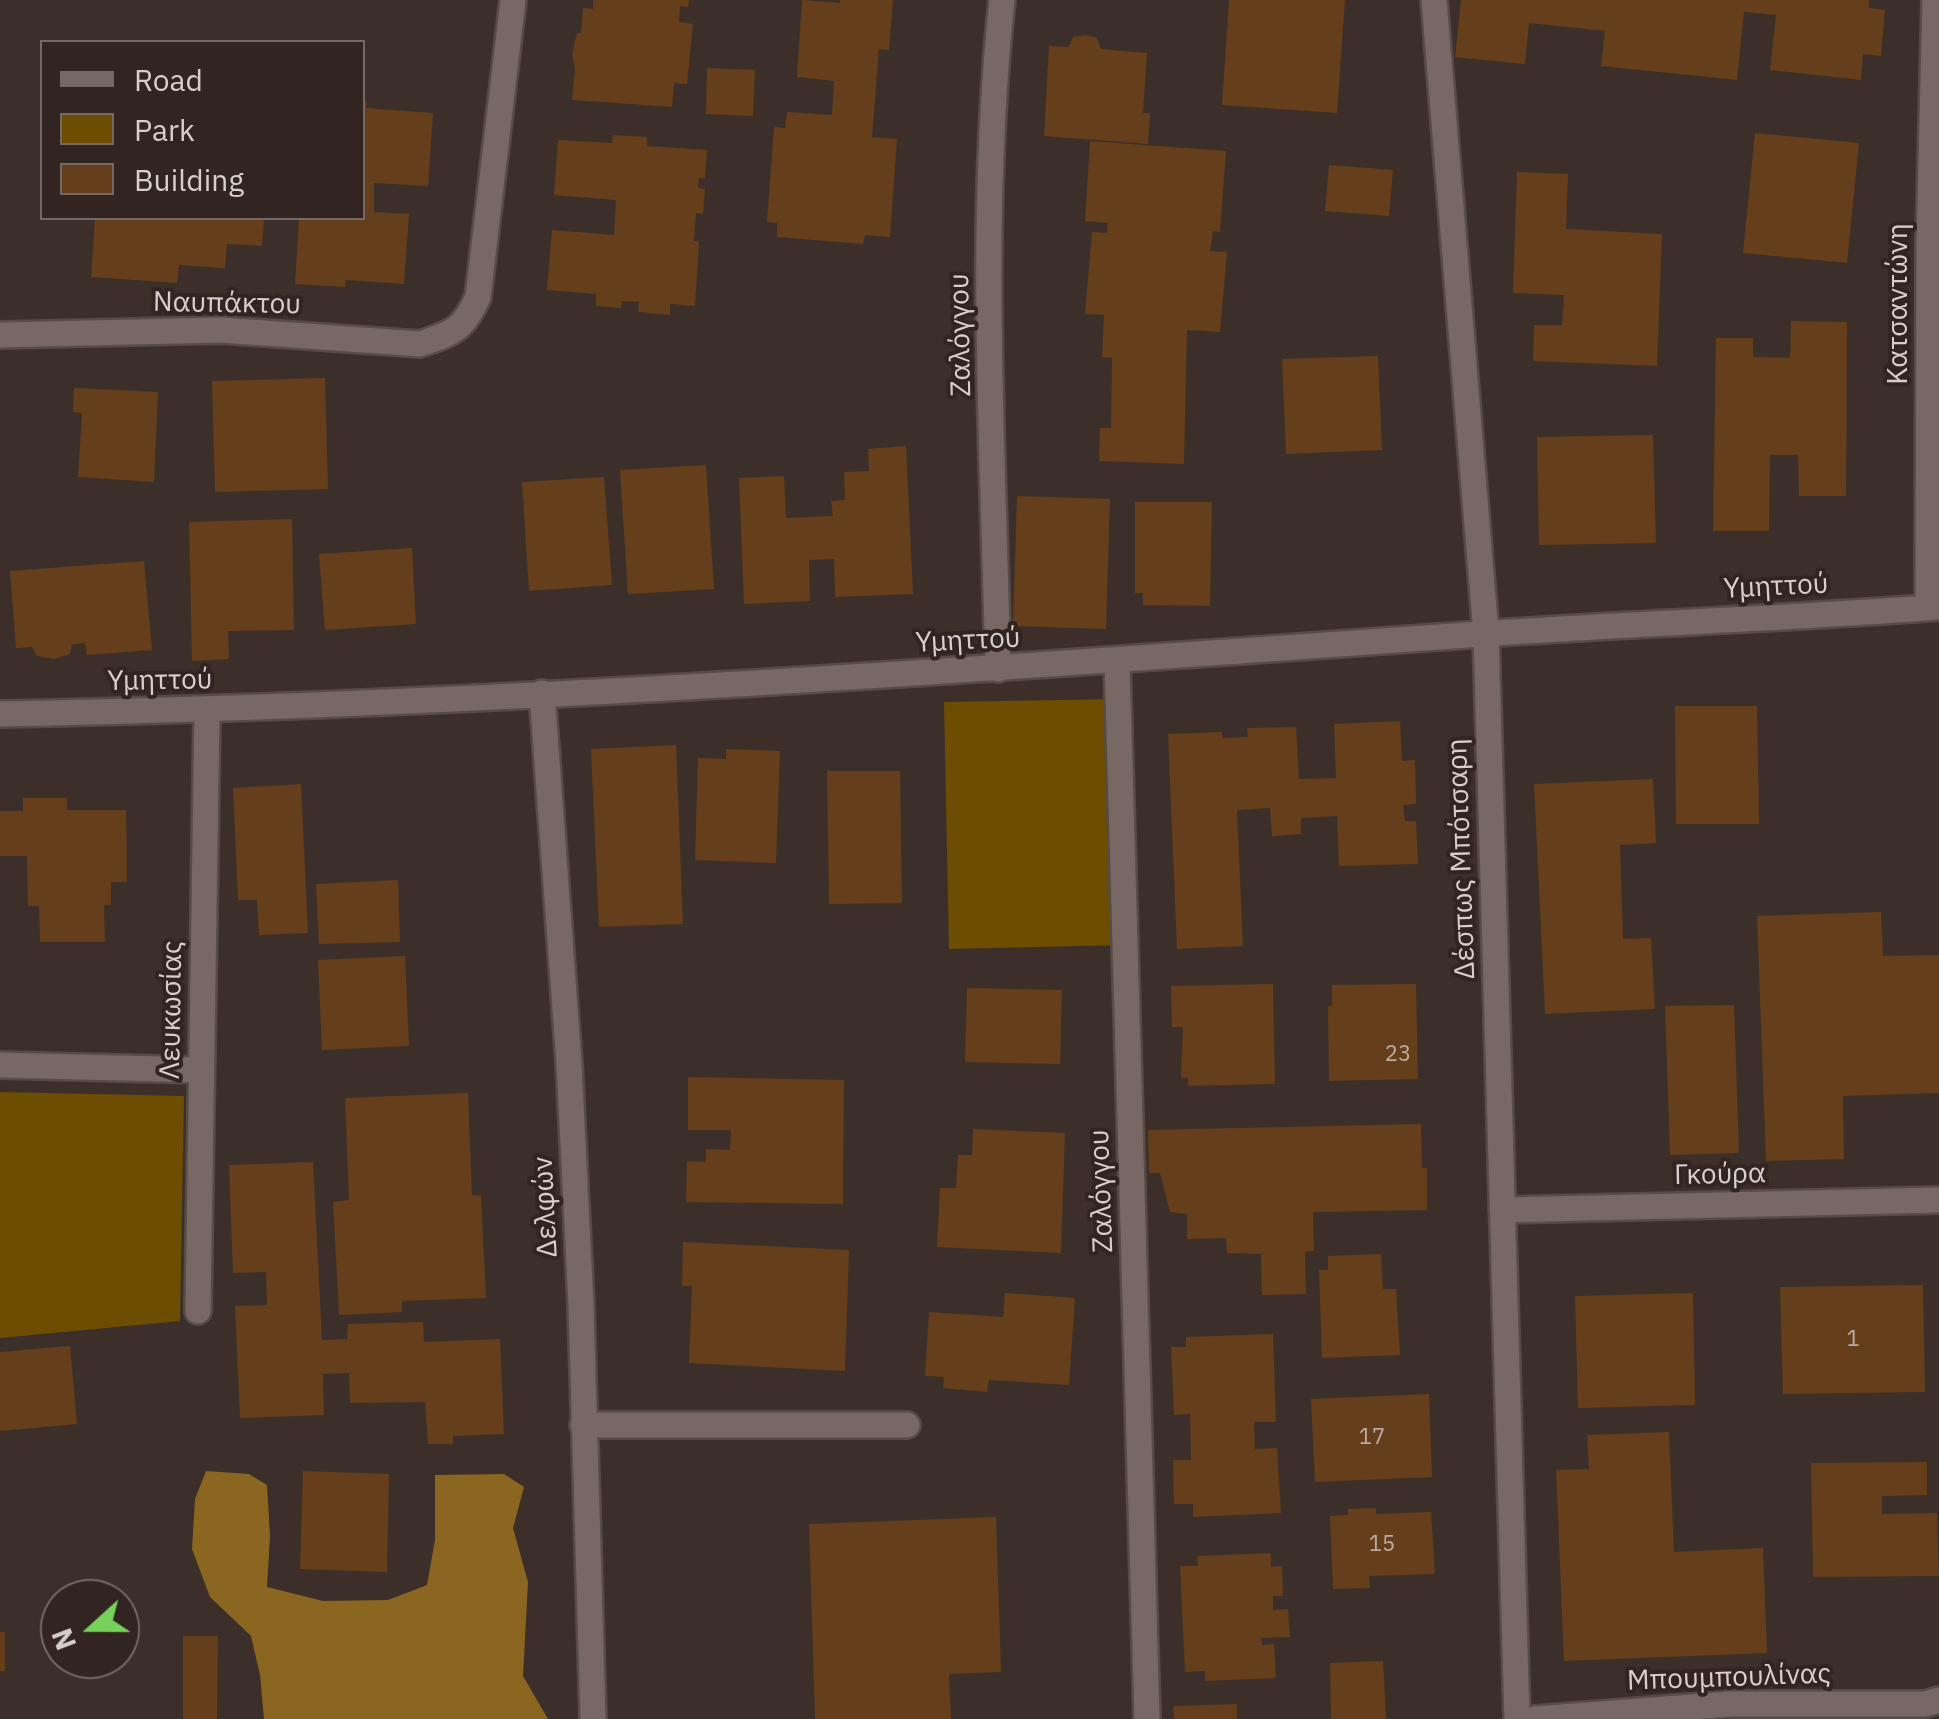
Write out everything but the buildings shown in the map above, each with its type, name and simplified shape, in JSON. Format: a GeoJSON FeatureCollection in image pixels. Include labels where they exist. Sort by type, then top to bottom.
{"type":"FeatureCollection","features":[{"type":"Feature","properties":{"kind":"street","name":"Ναυπάκτου"},"geometry":{"type":"LineString","coordinates":[[0,336],[221,330],[420,344],[451,334],[468,320],[478,297],[513,0]]}},
{"type":"Feature","properties":{"kind":"street","name":"Ζαλόγγου"},"geometry":{"type":"LineString","coordinates":[[998,669],[988,231],[994,80],[1002,0]]}},
{"type":"Feature","properties":{"kind":"street","name":"Δέσπως Μπότσαρη"},"geometry":{"type":"LineString","coordinates":[[1434,0],[1486,634],[1517,1719]]}},
{"type":"Feature","properties":{"kind":"street","name":"Κατσαντώνη"},"geometry":{"type":"LineString","coordinates":[[1934,608],[1928,242],[1935,0]]}},
{"type":"Feature","properties":{"kind":"street","name":"Υμηττού"},"geometry":{"type":"LineString","coordinates":[[0,714],[207,710],[998,669],[1486,634],[1934,608]]}},
{"type":"Feature","properties":{"kind":"street","name":"Ζαλόγγου"},"geometry":{"type":"LineString","coordinates":[[1117,662],[1147,1719]]}},
{"type":"Feature","properties":{"kind":"street","name":"Δελφών"},"geometry":{"type":"LineString","coordinates":[[542,693],[581,1305],[594,1719]]}},
{"type":"Feature","properties":{"kind":"street","name":"Λευκωσίας"},"geometry":{"type":"LineString","coordinates":[[198,1311],[207,710]]}},
{"type":"Feature","properties":{"kind":"street"},"geometry":{"type":"LineString","coordinates":[[0,1065],[201,1070]]}},
{"type":"Feature","properties":{"kind":"street","name":"Γκούρα"},"geometry":{"type":"LineString","coordinates":[[1502,1210],[1939,1200]]}},
{"type":"Feature","properties":{"kind":"street"},"geometry":{"type":"LineString","coordinates":[[583,1425],[907,1425]]}},
{"type":"Feature","properties":{"kind":"street","name":"Μπουμπουλίνας"},"geometry":{"type":"LineString","coordinates":[[1536,1719],[1731,1704],[1932,1702]]}},
{"type":"Feature","properties":{"kind":"green space"},"geometry":{"type":"Polygon","coordinates":[[[1118,699],[1125,945],[949,949],[944,702],[1118,699]]]}},
{"type":"Feature","properties":{"kind":"green space"},"geometry":{"type":"Polygon","coordinates":[[[0,1092],[184,1096],[180,1321],[0,1338],[0,1092]]]}},
{"type":"Feature","properties":{"kind":"shaded area"},"geometry":{"type":"Polygon","coordinates":[[[206,1471],[249,1474],[267,1485],[267,1587],[323,1601],[388,1600],[427,1585],[435,1540],[435,1475],[504,1474],[524,1487],[513,1528],[528,1582],[523,1676],[548,1719],[264,1719],[251,1636],[210,1597],[192,1549],[195,1499],[206,1471]]]}}]}
